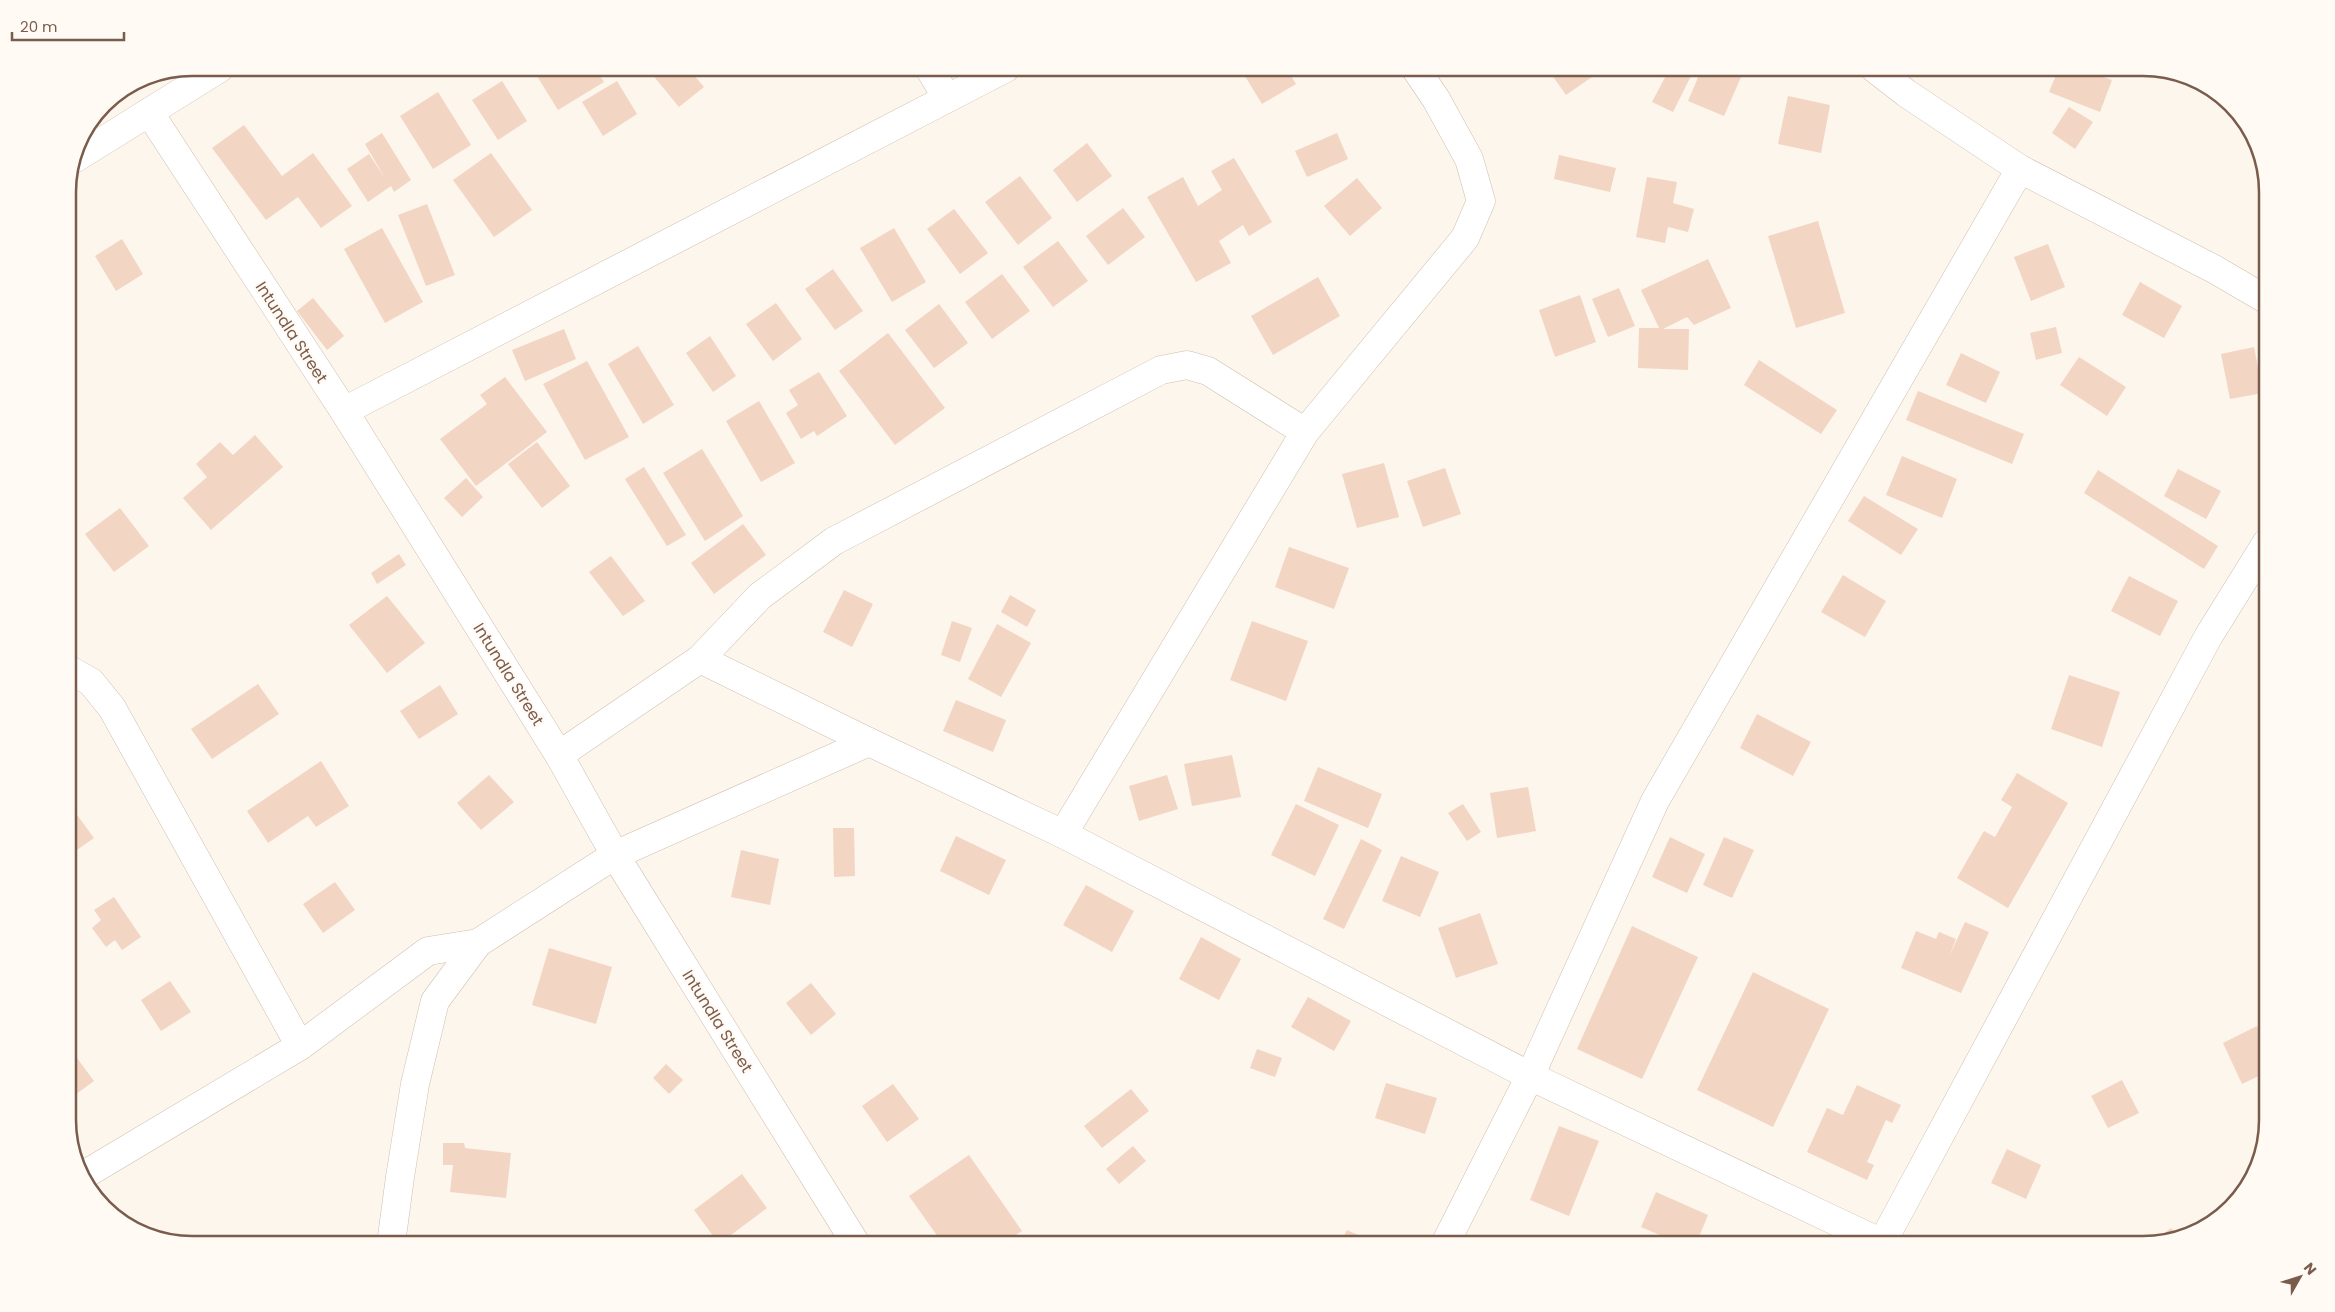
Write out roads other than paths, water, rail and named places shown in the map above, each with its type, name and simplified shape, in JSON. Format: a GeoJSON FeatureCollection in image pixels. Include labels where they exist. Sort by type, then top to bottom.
{"type":"FeatureCollection","features":[{"type":"Feature","properties":{"kind":"street"},"geometry":{"type":"LineString","coordinates":[[83,153],[207,76]]}},
{"type":"Feature","properties":{"kind":"street"},"geometry":{"type":"LineString","coordinates":[[934,76],[947,98]]}},
{"type":"Feature","properties":{"kind":"street"},"geometry":{"type":"LineString","coordinates":[[344,411],[990,76]]}},
{"type":"Feature","properties":{"kind":"street"},"geometry":{"type":"LineString","coordinates":[[1063,834],[1305,432],[1466,238],[1482,201],[1470,159],[1436,99],[1420,76]]}},
{"type":"Feature","properties":{"kind":"street"},"geometry":{"type":"LineString","coordinates":[[1884,76],[1906,93],[2020,169],[2214,269],[2259,295]]}},
{"type":"Feature","properties":{"kind":"street","name":"Intundla Street"},"geometry":{"type":"LineString","coordinates":[[149,112],[344,411],[559,755],[614,855],[851,1236]]}},
{"type":"Feature","properties":{"kind":"street"},"geometry":{"type":"LineString","coordinates":[[1449,1236],[1530,1076],[1655,801],[2020,169]]}},
{"type":"Feature","properties":{"kind":"street"},"geometry":{"type":"LineString","coordinates":[[559,755],[700,659],[760,596],[834,541],[1160,370],[1186,365],[1208,371],[1305,432]]}},
{"type":"Feature","properties":{"kind":"street"},"geometry":{"type":"LineString","coordinates":[[1887,1236],[2208,637],[2259,555]]}},
{"type":"Feature","properties":{"kind":"street"},"geometry":{"type":"LineString","coordinates":[[700,659],[1063,834],[1530,1076],[1866,1236]]}},
{"type":"Feature","properties":{"kind":"street"},"geometry":{"type":"LineString","coordinates":[[76,673],[91,682],[112,708],[300,1046]]}},
{"type":"Feature","properties":{"kind":"street"},"geometry":{"type":"LineString","coordinates":[[392,1236],[415,1084],[435,1001],[478,943],[614,855],[869,742]]}},
{"type":"Feature","properties":{"kind":"street"},"geometry":{"type":"LineString","coordinates":[[89,1172],[300,1046],[428,951],[478,943]]}}]}
